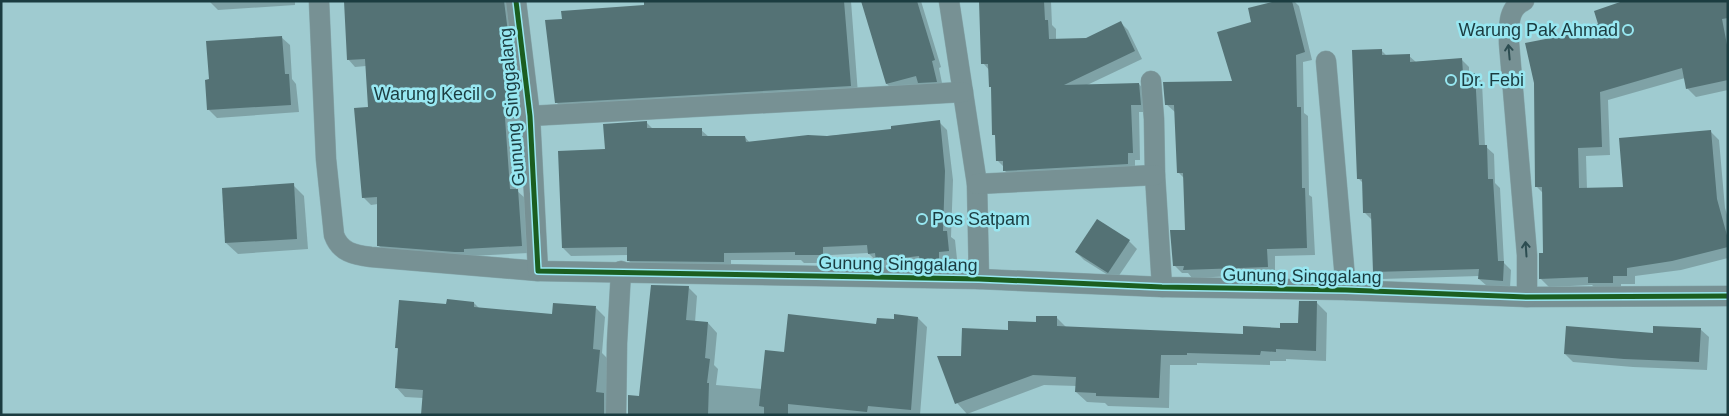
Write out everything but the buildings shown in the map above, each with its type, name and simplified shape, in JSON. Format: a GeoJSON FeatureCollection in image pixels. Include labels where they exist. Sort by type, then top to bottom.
{"type":"FeatureCollection","features":[{"type":"Feature","properties":{"kind":"street"},"geometry":{"type":"LineString","coordinates":[[319,1],[326,159],[334,235],[338,244],[350,253],[371,257],[538,271]]}},
{"type":"Feature","properties":{"kind":"street","name":"Gunung Singgalang"},"geometry":{"type":"LineString","coordinates":[[516,1],[530,116],[538,271],[979,279],[1162,287],[1346,290],[1527,297],[1728,296]]}},
{"type":"Feature","properties":{"kind":"street"},"geometry":{"type":"LineString","coordinates":[[950,1],[976,184],[979,279]]}},
{"type":"Feature","properties":{"kind":"street"},"geometry":{"type":"LineString","coordinates":[[1521,2],[1514,10],[1509,21],[1509,43],[1527,255],[1527,297]]}},
{"type":"Feature","properties":{"kind":"street"},"geometry":{"type":"LineString","coordinates":[[1326,61],[1346,290]]}},
{"type":"Feature","properties":{"kind":"street"},"geometry":{"type":"LineString","coordinates":[[1151,81],[1162,287]]}},
{"type":"Feature","properties":{"kind":"street"},"geometry":{"type":"LineString","coordinates":[[530,116],[963,92]]}},
{"type":"Feature","properties":{"kind":"street"},"geometry":{"type":"LineString","coordinates":[[976,184],[1155,175]]}},
{"type":"Feature","properties":{"kind":"street"},"geometry":{"type":"LineString","coordinates":[[616,415],[621,272]]}},
{"type":"Feature","properties":{"kind":"cycle path"},"geometry":{"type":"LineString","coordinates":[[516,1],[530,116],[538,271],[979,279],[1162,287],[1346,290],[1527,297],[1728,296]]}},
{"type":"Feature","properties":{"kind":"place","name":"Warung Pak Ahmad"},"geometry":{"type":"Point","coordinates":[1628,30]}},
{"type":"Feature","properties":{"kind":"place","name":"Dr. Febi"},"geometry":{"type":"Point","coordinates":[1451,80]}},
{"type":"Feature","properties":{"kind":"place","name":"Warung Kecil"},"geometry":{"type":"Point","coordinates":[490,94]}},
{"type":"Feature","properties":{"kind":"place","name":"Pos Satpam"},"geometry":{"type":"Point","coordinates":[922,219]}}]}
